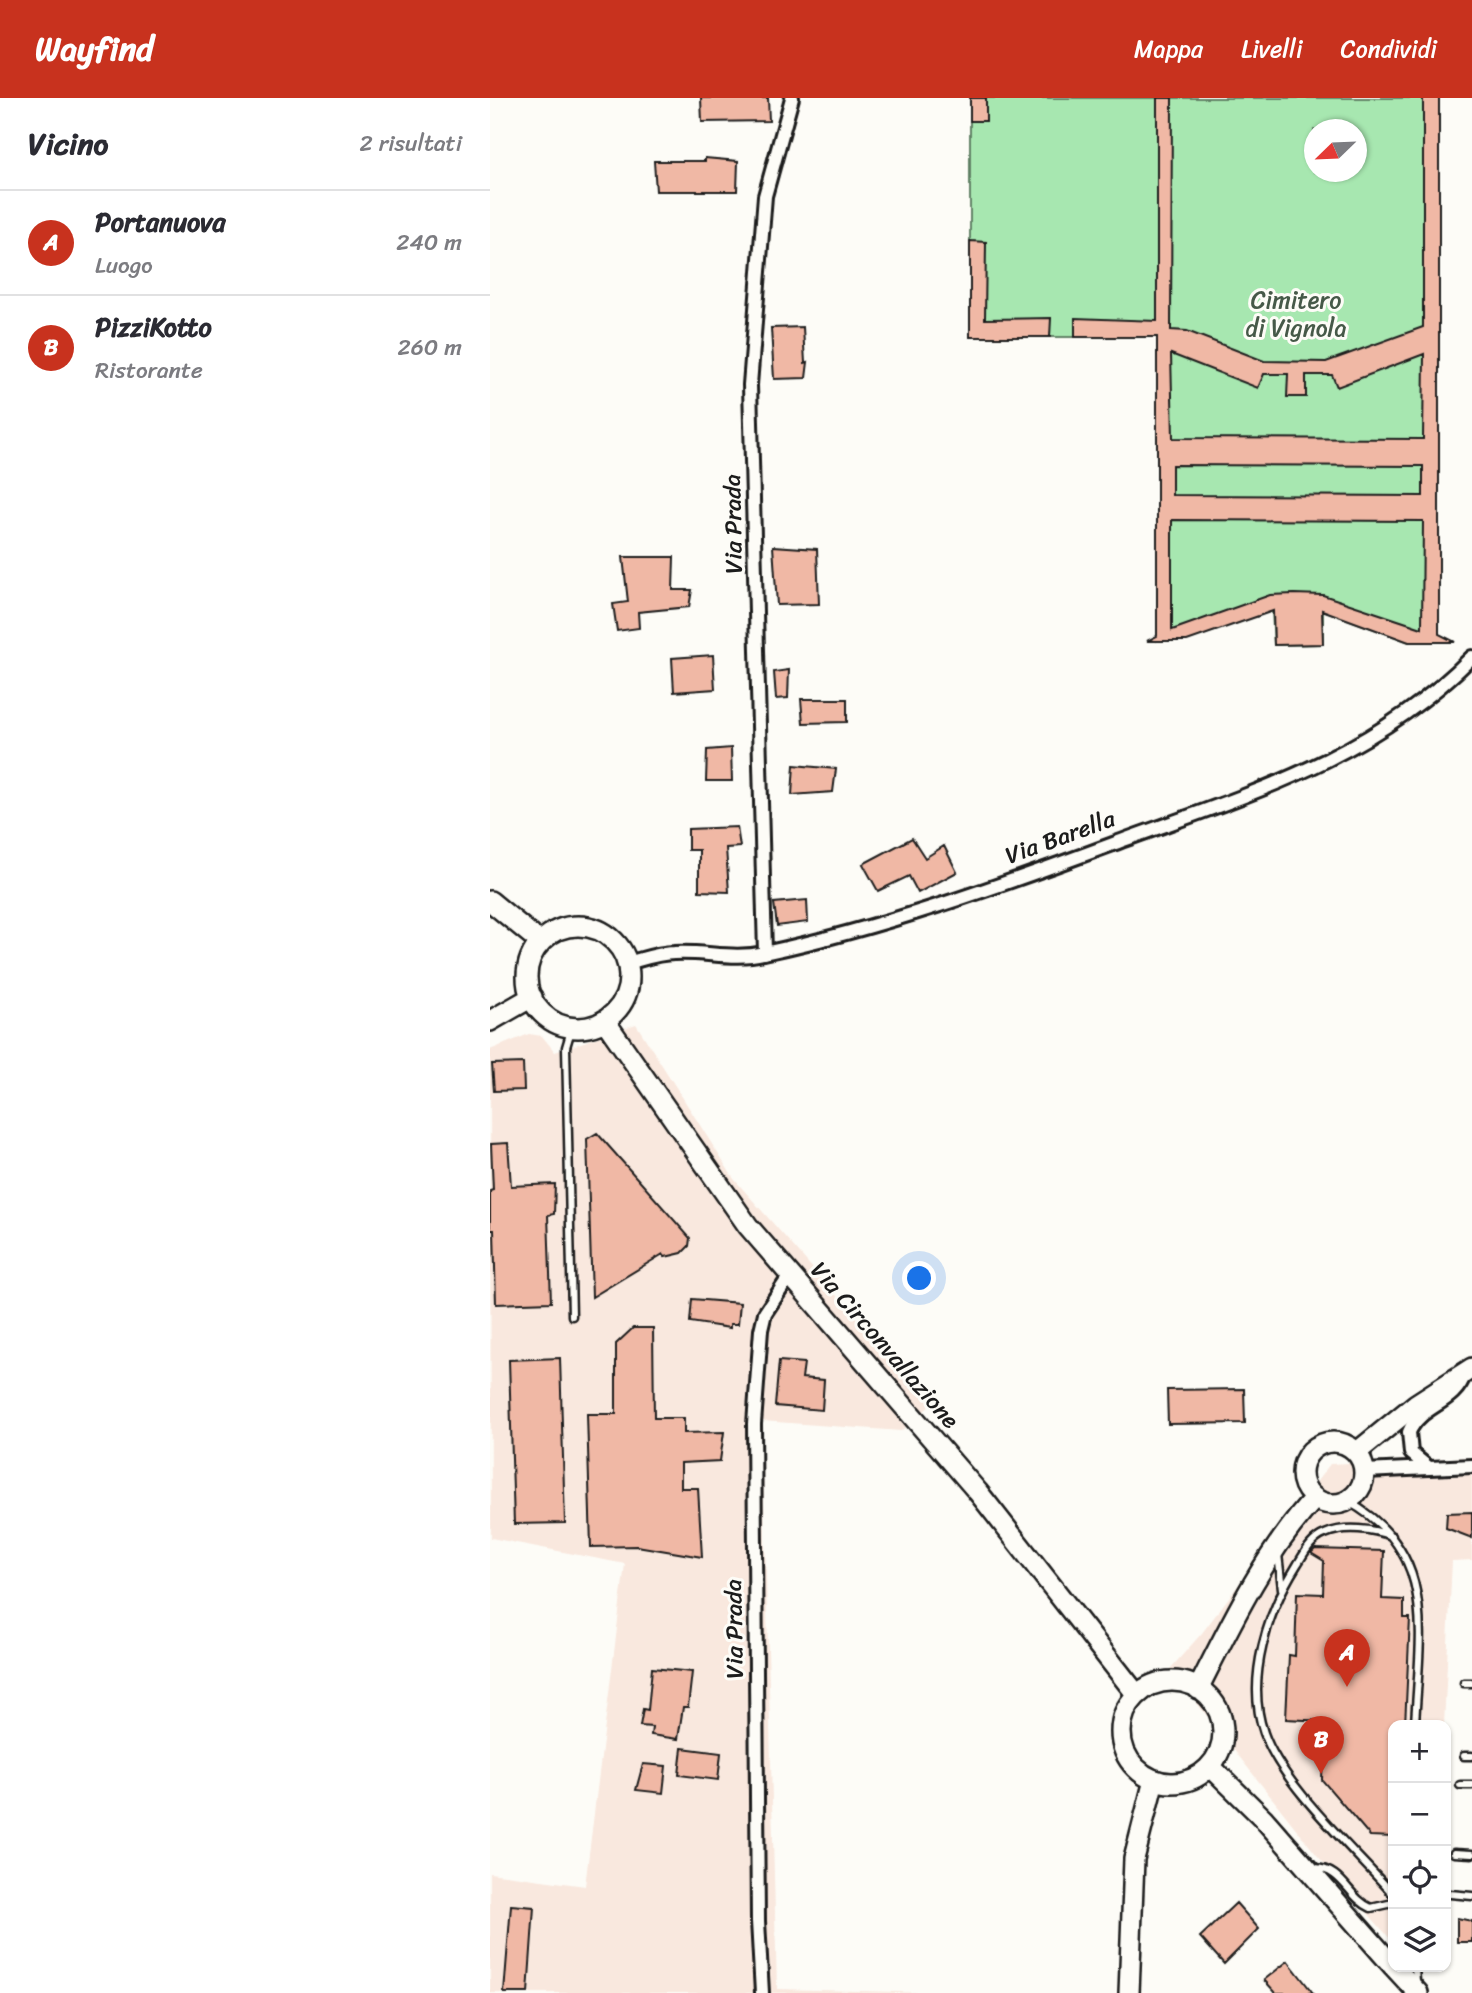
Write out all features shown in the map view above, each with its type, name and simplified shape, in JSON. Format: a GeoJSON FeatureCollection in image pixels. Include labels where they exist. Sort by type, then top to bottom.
{"type":"FeatureCollection","features":[{"type":"Feature","properties":{"kind":"main road"},"geometry":{"type":"LineString","coordinates":[[490,901],[540,942]]}},
{"type":"Feature","properties":{"kind":"main road"},"geometry":{"type":"LineString","coordinates":[[567,927],[598,929],[622,949],[628,963],[628,990],[615,1013],[605,1021],[589,1027],[572,1027],[548,1018],[531,998],[528,986],[529,963],[540,942],[552,932],[567,927]]}},
{"type":"Feature","properties":{"kind":"main road"},"geometry":{"type":"LineString","coordinates":[[490,1021],[531,998]]}},
{"type":"Feature","properties":{"kind":"main road","name":"Via Circonvallazione"},"geometry":{"type":"LineString","coordinates":[[605,1021],[728,1200],[978,1492],[1137,1695]]}},
{"type":"Feature","properties":{"kind":"main road"},"geometry":{"type":"LineString","coordinates":[[1357,1451],[1416,1404],[1469,1370]]}},
{"type":"Feature","properties":{"kind":"main road"},"geometry":{"type":"LineString","coordinates":[[1333,1441],[1357,1451],[1364,1471],[1360,1489],[1346,1501],[1331,1504],[1315,1498],[1309,1492],[1302,1476],[1310,1452],[1333,1441]]}},
{"type":"Feature","properties":{"kind":"main road"},"geometry":{"type":"LineString","coordinates":[[1198,1689],[1237,1613],[1278,1547],[1315,1498]]}},
{"type":"Feature","properties":{"kind":"main road"},"geometry":{"type":"LineString","coordinates":[[1173,1681],[1198,1689],[1214,1704],[1222,1725],[1220,1747],[1210,1766],[1200,1774],[1178,1783],[1154,1780],[1131,1762],[1121,1735],[1128,1706],[1148,1687],[1173,1681]]}},
{"type":"Feature","properties":{"kind":"main road"},"geometry":{"type":"LineString","coordinates":[[1210,1766],[1247,1801],[1388,1959]]}},
{"type":"Feature","properties":{"kind":"main road"},"geometry":{"type":"LineString","coordinates":[[1129,1993],[1134,1859],[1154,1780]]}},
{"type":"Feature","properties":{"kind":"main road"},"geometry":{"type":"LineString","coordinates":[[1399,1972],[1417,1992]]}},
{"type":"Feature","properties":{"kind":"street","name":"Via Prada"},"geometry":{"type":"LineString","coordinates":[[765,953],[750,385],[765,196],[792,98]]}},
{"type":"Feature","properties":{"kind":"street","name":"Via Barella"},"geometry":{"type":"LineString","coordinates":[[628,963],[665,953],[728,957],[765,953],[959,899],[1307,772],[1378,732],[1425,700],[1472,657]]}},
{"type":"Feature","properties":{"kind":"street","name":"Via Prada"},"geometry":{"type":"LineString","coordinates":[[762,1993],[758,1922],[754,1424],[761,1330],[765,1313],[791,1274]]}},
{"type":"Feature","properties":{"kind":"street"},"geometry":{"type":"LineString","coordinates":[[1429,1468],[1411,1453],[1409,1432],[1421,1416],[1456,1392],[1469,1370]]}},
{"type":"Feature","properties":{"kind":"street"},"geometry":{"type":"LineString","coordinates":[[1364,1471],[1472,1466]]}},
{"type":"Feature","properties":{"kind":"lane"},"geometry":{"type":"LineString","coordinates":[[572,1027],[566,1047],[572,1316]]}},
{"type":"Feature","properties":{"kind":"lane"},"geometry":{"type":"LineString","coordinates":[[1346,1501],[1366,1512],[1392,1536],[1409,1565],[1419,1604],[1415,1720]]}},
{"type":"Feature","properties":{"kind":"lane"},"geometry":{"type":"LineString","coordinates":[[1388,1888],[1298,1788],[1274,1755],[1259,1711],[1259,1670],[1270,1622],[1282,1591],[1309,1546],[1325,1533],[1371,1530],[1392,1536]]}},
{"type":"Feature","properties":{"kind":"lane"},"geometry":{"type":"LineString","coordinates":[[1278,1547],[1282,1591]]}},
{"type":"Feature","properties":{"kind":"lane"},"geometry":{"type":"LineString","coordinates":[[1460,1785],[1472,1786]]}},
{"type":"Feature","properties":{"kind":"lane"},"geometry":{"type":"LineString","coordinates":[[1454,1853],[1472,1854]]}},
{"type":"Feature","properties":{"kind":"lane"},"geometry":{"type":"LineString","coordinates":[[1307,1868],[1324,1868],[1336,1874],[1371,1908],[1388,1904]]}},
{"type":"Feature","properties":{"kind":"lane"},"geometry":{"type":"LineString","coordinates":[[1451,1894],[1472,1896]]}},
{"type":"Feature","properties":{"kind":"lane"},"geometry":{"type":"LineString","coordinates":[[1415,1972],[1417,1992]]}},
{"type":"Feature","properties":{"kind":"shaded area"},"geometry":{"type":"Polygon","coordinates":[[[636,1024],[734,1179],[932,1404],[901,1431],[762,1421],[777,1989],[936,1993],[490,1993],[490,1873],[585,1886],[625,1564],[491,1538],[490,1050],[529,1034],[542,1036],[555,1052],[636,1024]]]}},
{"type":"Feature","properties":{"kind":"shaded area"},"geometry":{"type":"Polygon","coordinates":[[[1472,1457],[1472,1560],[1452,1561],[1444,1720],[1388,1720],[1388,1936],[1316,1854],[1170,1669],[1202,1633],[1330,1464],[1472,1457]]]}},
{"type":"Feature","properties":{"kind":"green space","name":"Cimitero di Vignola"},"geometry":{"type":"Polygon","coordinates":[[[970,98],[1439,98],[1439,642],[1409,642],[1323,610],[1323,644],[1274,645],[1272,611],[1157,641],[1157,337],[970,337],[970,98]]]}},
{"type":"Feature","properties":{"kind":"building"},"geometry":{"type":"Polygon","coordinates":[[[701,98],[768,98],[769,121],[702,122],[701,98]]]}},
{"type":"Feature","properties":{"kind":"building"},"geometry":{"type":"Polygon","coordinates":[[[970,98],[986,98],[986,121],[970,121],[970,98]]]}},
{"type":"Feature","properties":{"kind":"building"},"geometry":{"type":"Polygon","coordinates":[[[1157,98],[1172,98],[1171,330],[1187,331],[1264,361],[1326,362],[1423,327],[1423,98],[1439,98],[1439,634],[1455,642],[1409,642],[1322,610],[1323,644],[1274,645],[1273,611],[1187,641],[1147,641],[1157,636],[1157,337],[1075,337],[1075,318],[1157,321],[1157,98]],[[1171,354],[1173,438],[1423,439],[1424,354],[1337,387],[1332,375],[1306,375],[1306,397],[1287,397],[1288,374],[1264,374],[1258,388],[1171,354]],[[1172,465],[1172,495],[1423,496],[1423,466],[1172,465]],[[1172,520],[1172,630],[1270,595],[1294,594],[1323,595],[1422,628],[1423,521],[1172,520]]]}},
{"type":"Feature","properties":{"kind":"building"},"geometry":{"type":"Polygon","coordinates":[[[705,158],[738,161],[737,191],[656,191],[654,161],[705,161],[705,158]]]}},
{"type":"Feature","properties":{"kind":"building"},"geometry":{"type":"Polygon","coordinates":[[[970,241],[986,242],[985,319],[1051,318],[1050,337],[970,337],[970,241]]]}},
{"type":"Feature","properties":{"kind":"building"},"geometry":{"type":"Polygon","coordinates":[[[803,327],[805,363],[808,362],[806,378],[774,379],[771,328],[803,327]]]}},
{"type":"Feature","properties":{"kind":"building"},"geometry":{"type":"Polygon","coordinates":[[[773,546],[817,549],[819,604],[777,605],[773,546]]]}},
{"type":"Feature","properties":{"kind":"building"},"geometry":{"type":"Polygon","coordinates":[[[623,557],[674,557],[673,590],[692,590],[689,607],[638,612],[639,628],[617,631],[613,604],[628,602],[623,557]]]}},
{"type":"Feature","properties":{"kind":"building"},"geometry":{"type":"Polygon","coordinates":[[[713,655],[715,689],[674,692],[672,658],[713,655]]]}},
{"type":"Feature","properties":{"kind":"building"},"geometry":{"type":"Polygon","coordinates":[[[789,670],[788,698],[776,699],[774,672],[789,670]]]}},
{"type":"Feature","properties":{"kind":"building"},"geometry":{"type":"Polygon","coordinates":[[[801,699],[847,699],[847,722],[803,723],[801,699]]]}},
{"type":"Feature","properties":{"kind":"building"},"geometry":{"type":"Polygon","coordinates":[[[731,748],[732,781],[706,781],[707,750],[731,748]]]}},
{"type":"Feature","properties":{"kind":"building"},"geometry":{"type":"Polygon","coordinates":[[[794,765],[836,769],[833,792],[792,795],[794,765]]]}},
{"type":"Feature","properties":{"kind":"building"},"geometry":{"type":"Polygon","coordinates":[[[737,827],[740,847],[726,848],[729,892],[699,891],[699,850],[688,850],[688,829],[737,827]]]}},
{"type":"Feature","properties":{"kind":"building"},"geometry":{"type":"Polygon","coordinates":[[[912,838],[925,858],[944,846],[957,872],[918,893],[909,876],[878,891],[863,864],[912,838]]]}},
{"type":"Feature","properties":{"kind":"building"},"geometry":{"type":"Polygon","coordinates":[[[807,900],[808,922],[777,926],[774,903],[807,900]]]}},
{"type":"Feature","properties":{"kind":"building"},"geometry":{"type":"Polygon","coordinates":[[[523,1063],[524,1090],[494,1091],[492,1064],[523,1063]]]}},
{"type":"Feature","properties":{"kind":"building"},"geometry":{"type":"Polygon","coordinates":[[[597,1133],[690,1238],[689,1246],[682,1253],[665,1257],[663,1254],[592,1297],[587,1139],[597,1133]]]}},
{"type":"Feature","properties":{"kind":"building"},"geometry":{"type":"Polygon","coordinates":[[[508,1143],[511,1186],[555,1184],[554,1214],[548,1215],[551,1302],[496,1304],[494,1230],[490,1230],[490,1191],[493,1190],[491,1144],[508,1143]]]}},
{"type":"Feature","properties":{"kind":"building"},"geometry":{"type":"Polygon","coordinates":[[[692,1299],[740,1303],[738,1324],[730,1324],[730,1328],[690,1322],[692,1299]]]}},
{"type":"Feature","properties":{"kind":"building"},"geometry":{"type":"Polygon","coordinates":[[[633,1328],[653,1328],[654,1418],[684,1418],[684,1433],[724,1432],[720,1461],[681,1463],[681,1488],[698,1488],[702,1557],[637,1546],[591,1547],[587,1414],[616,1414],[616,1344],[633,1328]]]}},
{"type":"Feature","properties":{"kind":"building"},"geometry":{"type":"Polygon","coordinates":[[[560,1358],[565,1523],[514,1524],[509,1360],[560,1358]]]}},
{"type":"Feature","properties":{"kind":"building"},"geometry":{"type":"Polygon","coordinates":[[[779,1361],[804,1363],[802,1378],[824,1380],[822,1410],[775,1406],[779,1361]]]}},
{"type":"Feature","properties":{"kind":"building"},"geometry":{"type":"Polygon","coordinates":[[[1244,1389],[1245,1423],[1168,1424],[1167,1390],[1244,1389]]]}},
{"type":"Feature","properties":{"kind":"building"},"geometry":{"type":"Polygon","coordinates":[[[1472,1512],[1472,1538],[1446,1528],[1447,1513],[1472,1512]]]}},
{"type":"Feature","properties":{"kind":"building"},"geometry":{"type":"Polygon","coordinates":[[[1315,1549],[1384,1551],[1382,1599],[1404,1600],[1404,1618],[1410,1618],[1405,1720],[1388,1720],[1388,1837],[1370,1836],[1322,1780],[1324,1721],[1286,1719],[1289,1655],[1295,1656],[1297,1593],[1323,1594],[1324,1561],[1311,1553],[1315,1549]]]}},
{"type":"Feature","properties":{"kind":"building"},"geometry":{"type":"Polygon","coordinates":[[[652,1668],[692,1672],[688,1707],[683,1707],[678,1739],[651,1735],[652,1727],[640,1726],[643,1709],[648,1710],[652,1668]]]}},
{"type":"Feature","properties":{"kind":"building"},"geometry":{"type":"Polygon","coordinates":[[[682,1748],[721,1753],[718,1780],[679,1775],[682,1748]]]}},
{"type":"Feature","properties":{"kind":"building"},"geometry":{"type":"Polygon","coordinates":[[[643,1764],[666,1766],[663,1793],[636,1790],[643,1764]]]}},
{"type":"Feature","properties":{"kind":"building"},"geometry":{"type":"Polygon","coordinates":[[[1236,1903],[1259,1929],[1224,1964],[1200,1937],[1236,1903]]]}},
{"type":"Feature","properties":{"kind":"building"},"geometry":{"type":"Polygon","coordinates":[[[511,1905],[534,1907],[528,1993],[504,1993],[511,1905]]]}},
{"type":"Feature","properties":{"kind":"building"},"geometry":{"type":"Polygon","coordinates":[[[1457,1918],[1472,1921],[1472,1942],[1457,1942],[1457,1918]]]}},
{"type":"Feature","properties":{"kind":"building"},"geometry":{"type":"Polygon","coordinates":[[[1288,1961],[1313,1993],[1276,1993],[1264,1980],[1288,1961]]]}},
{"type":"Feature","properties":{"kind":"place","name":"Portanuova"},"geometry":{"type":"Point","coordinates":[1347,1687]}},
{"type":"Feature","properties":{"kind":"place","name":"PizziKotto"},"geometry":{"type":"Point","coordinates":[1321,1774]}}]}
